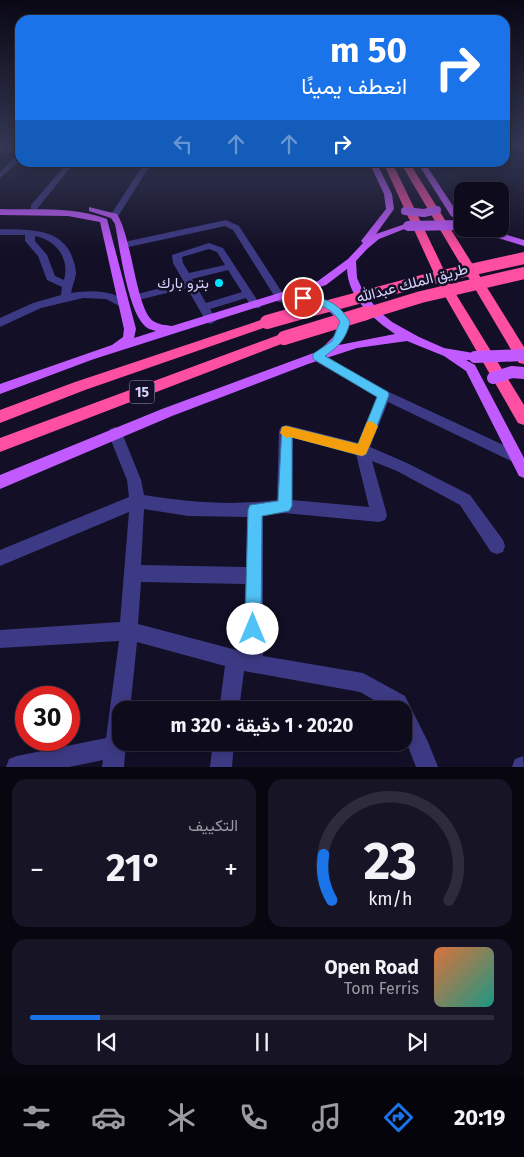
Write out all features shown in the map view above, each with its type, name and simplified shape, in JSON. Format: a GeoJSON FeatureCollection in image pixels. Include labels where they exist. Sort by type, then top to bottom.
{"type":"FeatureCollection","features":[{"type":"Feature","properties":{"kind":"highway"},"geometry":{"type":"LineString","coordinates":[[396,181],[448,291],[524,419]]}},
{"type":"Feature","properties":{"kind":"highway"},"geometry":{"type":"LineString","coordinates":[[416,181],[524,357]]}},
{"type":"Feature","properties":{"kind":"highway","name":"طريق الملك عبدالله"},"geometry":{"type":"LineString","coordinates":[[0,417],[80,386],[267,322],[429,279],[524,258]]}},
{"type":"Feature","properties":{"kind":"highway","name":"طريق الملك عبدالله"},"geometry":{"type":"LineString","coordinates":[[0,445],[284,338],[421,297],[524,274]]}},
{"type":"Feature","properties":{"kind":"main road"},"geometry":{"type":"LineString","coordinates":[[381,181],[388,194],[401,210],[424,213],[437,210],[444,198]]}},
{"type":"Feature","properties":{"kind":"main road"},"geometry":{"type":"LineString","coordinates":[[433,181],[454,214]]}},
{"type":"Feature","properties":{"kind":"main road"},"geometry":{"type":"LineString","coordinates":[[90,356],[279,299],[322,283],[351,261],[390,209],[388,194]]}},
{"type":"Feature","properties":{"kind":"main road"},"geometry":{"type":"LineString","coordinates":[[0,205],[90,209],[105,211],[114,216],[119,224],[138,298],[148,322],[158,328],[176,331]]}},
{"type":"Feature","properties":{"kind":"main road"},"geometry":{"type":"LineString","coordinates":[[0,212],[81,215],[104,220],[130,330],[128,339],[122,344],[0,390]]}},
{"type":"Feature","properties":{"kind":"main road"},"geometry":{"type":"LineString","coordinates":[[363,244],[387,231],[408,226],[454,224]]}},
{"type":"Feature","properties":{"kind":"main road"},"geometry":{"type":"LineString","coordinates":[[509,233],[524,235]]}},
{"type":"Feature","properties":{"kind":"main road"},"geometry":{"type":"LineString","coordinates":[[508,237],[524,243]]}},
{"type":"Feature","properties":{"kind":"main road"},"geometry":{"type":"LineString","coordinates":[[351,261],[353,280],[365,304],[381,320],[471,368],[524,472]]}},
{"type":"Feature","properties":{"kind":"main road"},"geometry":{"type":"LineString","coordinates":[[279,299],[303,298],[324,302],[338,311],[345,322],[342,334],[335,344],[317,357]]}},
{"type":"Feature","properties":{"kind":"main road"},"geometry":{"type":"LineString","coordinates":[[0,482],[180,406],[317,357],[386,337],[412,338]]}},
{"type":"Feature","properties":{"kind":"main road"},"geometry":{"type":"LineString","coordinates":[[441,351],[475,357],[524,357]]}},
{"type":"Feature","properties":{"kind":"main road"},"geometry":{"type":"LineString","coordinates":[[487,398],[492,378],[512,372],[524,373]]}},
{"type":"Feature","properties":{"kind":"street"},"geometry":{"type":"LineString","coordinates":[[34,207],[56,181]]}},
{"type":"Feature","properties":{"kind":"street"},"geometry":{"type":"LineString","coordinates":[[114,216],[137,181]]}},
{"type":"Feature","properties":{"kind":"street"},"geometry":{"type":"LineString","coordinates":[[124,244],[226,223],[236,228],[279,299]]}},
{"type":"Feature","properties":{"kind":"street"},"geometry":{"type":"LineString","coordinates":[[0,232],[30,233],[53,237],[60,242],[66,252],[71,270],[66,285],[66,297]]}},
{"type":"Feature","properties":{"kind":"street"},"geometry":{"type":"LineString","coordinates":[[30,233],[30,241],[42,255],[51,278],[66,285]]}},
{"type":"Feature","properties":{"kind":"street"},"geometry":{"type":"LineString","coordinates":[[211,320],[176,258],[183,252],[215,247],[222,253],[256,306]]}},
{"type":"Feature","properties":{"kind":"street"},"geometry":{"type":"LineString","coordinates":[[138,298],[231,266]]}},
{"type":"Feature","properties":{"kind":"street"},"geometry":{"type":"LineString","coordinates":[[0,323],[6,316],[66,297],[100,294],[115,299],[125,306]]}},
{"type":"Feature","properties":{"kind":"street"},"geometry":{"type":"LineString","coordinates":[[204,307],[248,294]]}},
{"type":"Feature","properties":{"kind":"street"},"geometry":{"type":"LineString","coordinates":[[317,357],[384,395],[516,457]]}},
{"type":"Feature","properties":{"kind":"street"},"geometry":{"type":"LineString","coordinates":[[0,558],[137,501],[188,509],[255,510],[284,506],[378,516],[362,450],[384,395]]}},
{"type":"Feature","properties":{"kind":"street"},"geometry":{"type":"LineString","coordinates":[[284,506],[286,431],[362,450],[402,467],[465,500],[496,546]]}},
{"type":"Feature","properties":{"kind":"street"},"geometry":{"type":"LineString","coordinates":[[17,767],[114,757],[129,631],[137,501],[134,480],[114,433]]}},
{"type":"Feature","properties":{"kind":"street"},"geometry":{"type":"LineString","coordinates":[[232,701],[244,662],[253,576],[255,510]]}},
{"type":"Feature","properties":{"kind":"street"},"geometry":{"type":"LineString","coordinates":[[132,573],[253,576]]}},
{"type":"Feature","properties":{"kind":"street"},"geometry":{"type":"LineString","coordinates":[[0,640],[129,631],[244,662],[363,683],[394,701]]}},
{"type":"Feature","properties":{"kind":"street"},"geometry":{"type":"LineString","coordinates":[[412,731],[427,767]]}},
{"type":"Feature","properties":{"kind":"street"},"geometry":{"type":"LineString","coordinates":[[221,767],[223,751]]}},
{"type":"Feature","properties":{"kind":"slow traffic"},"geometry":{"type":"LineString","coordinates":[[286,433],[286,431],[362,450],[371,426]]}},
{"type":"Feature","properties":{"kind":"place","name":"بترو بارك"},"geometry":{"type":"Point","coordinates":[219,283]}},
{"type":"Feature","properties":{"kind":"route"},"geometry":{"type":"LineString","coordinates":[[253,629],[255,510],[284,506],[286,431],[362,450],[384,395],[317,357],[335,344],[342,334],[345,322],[338,311],[324,302],[303,298]]}}]}
